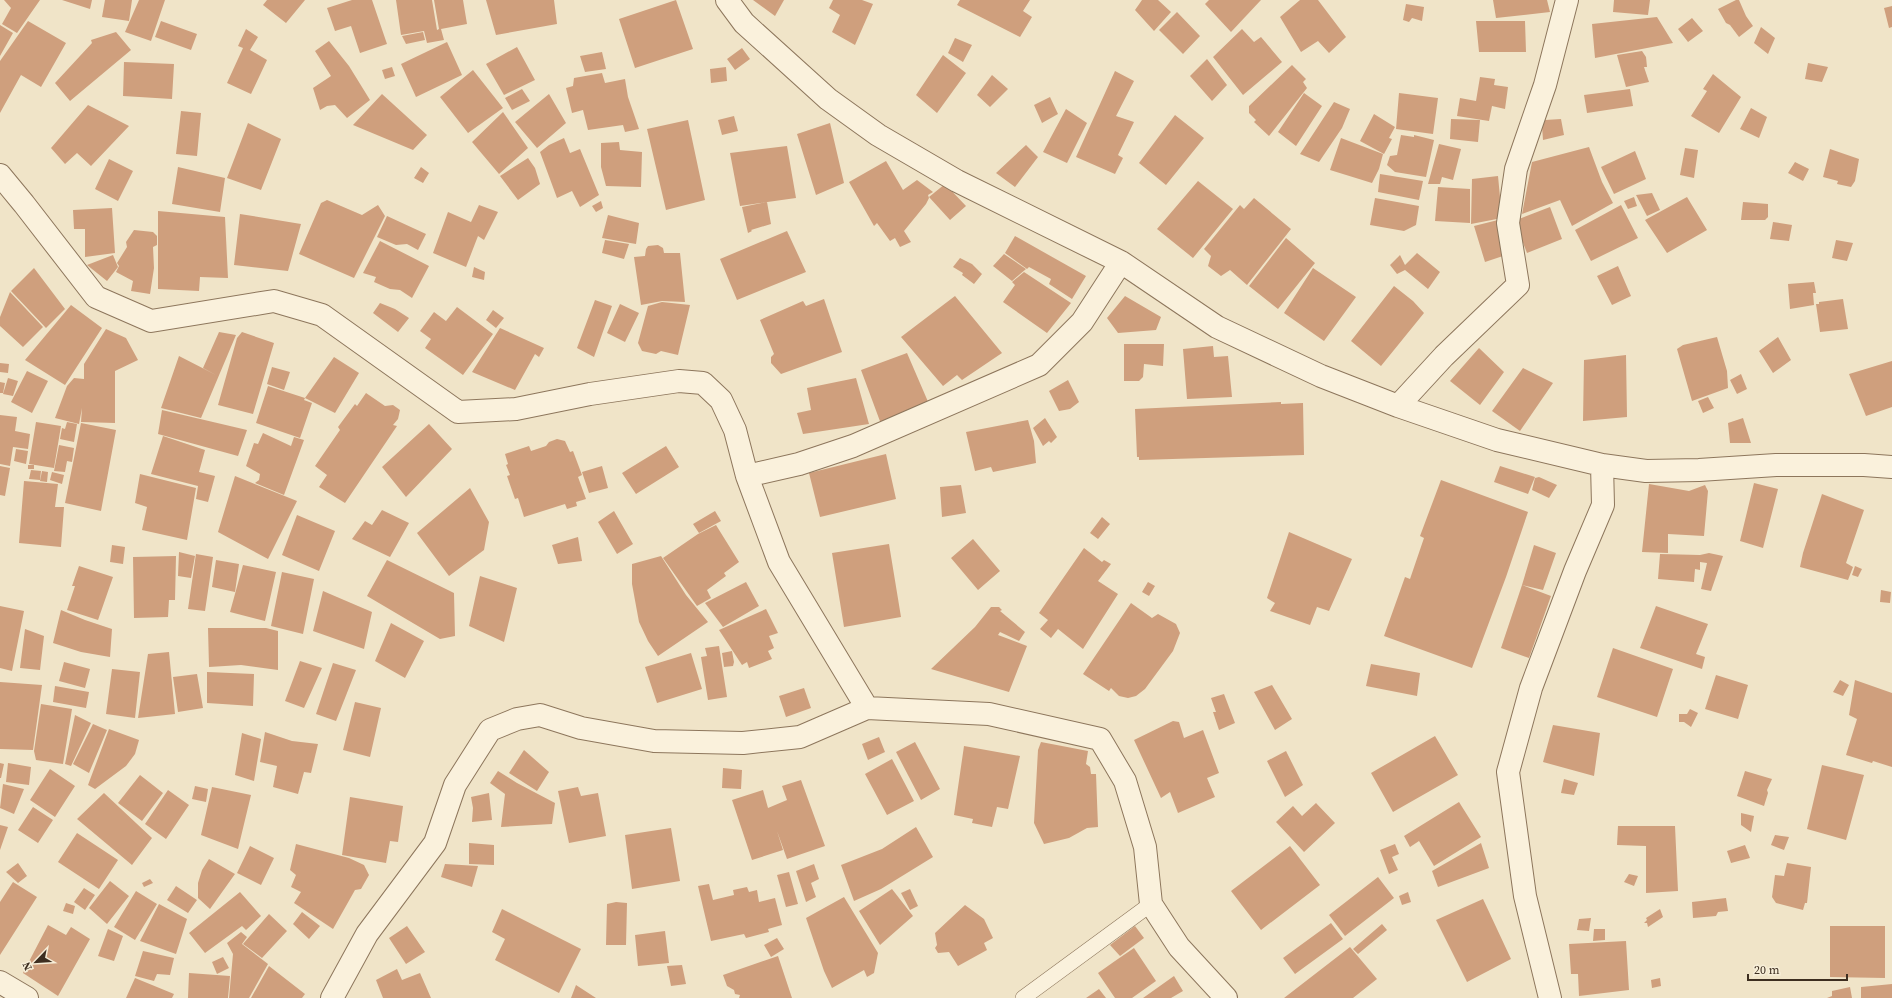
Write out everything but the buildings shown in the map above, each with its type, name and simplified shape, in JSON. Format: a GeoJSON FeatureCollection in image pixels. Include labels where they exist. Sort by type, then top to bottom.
{"type":"FeatureCollection","features":[{"type":"Feature","properties":{"kind":"street"},"geometry":{"type":"LineString","coordinates":[[727,0],[744,23],[817,89],[878,135],[957,181],[1121,262],[1217,327],[1321,376],[1398,406],[1497,440],[1602,465],[1646,471],[1699,470],[1776,465],[1864,465],[1892,467]]}},
{"type":"Feature","properties":{"kind":"street"},"geometry":{"type":"LineString","coordinates":[[1398,406],[1444,356],[1518,285],[1508,222],[1516,169],[1545,85],[1567,0]]}},
{"type":"Feature","properties":{"kind":"street"},"geometry":{"type":"LineString","coordinates":[[0,175],[96,297],[151,321],[274,301],[322,315],[458,412],[516,409],[590,394],[679,381],[703,383],[721,400],[736,430],[747,476],[779,562],[867,708]]}},
{"type":"Feature","properties":{"kind":"street"},"geometry":{"type":"LineString","coordinates":[[747,476],[799,464],[852,446],[1039,365],[1082,322],[1121,262]]}},
{"type":"Feature","properties":{"kind":"street"},"geometry":{"type":"LineString","coordinates":[[1550,998],[1525,896],[1508,772],[1531,688],[1575,571],[1603,505],[1602,465]]}},
{"type":"Feature","properties":{"kind":"street"},"geometry":{"type":"LineString","coordinates":[[332,998],[367,934],[435,843],[455,785],[490,730],[517,719],[540,715],[581,728],[654,741],[743,743],[800,737],[867,708],[989,714],[1100,739],[1125,781],[1145,848],[1151,904],[1179,947],[1226,998]]}},
{"type":"Feature","properties":{"kind":"street"},"geometry":{"type":"LineString","coordinates":[[0,982],[27,998]]}},
{"type":"Feature","properties":{"kind":"lane"},"geometry":{"type":"LineString","coordinates":[[1023,998],[1151,904]]}}]}
